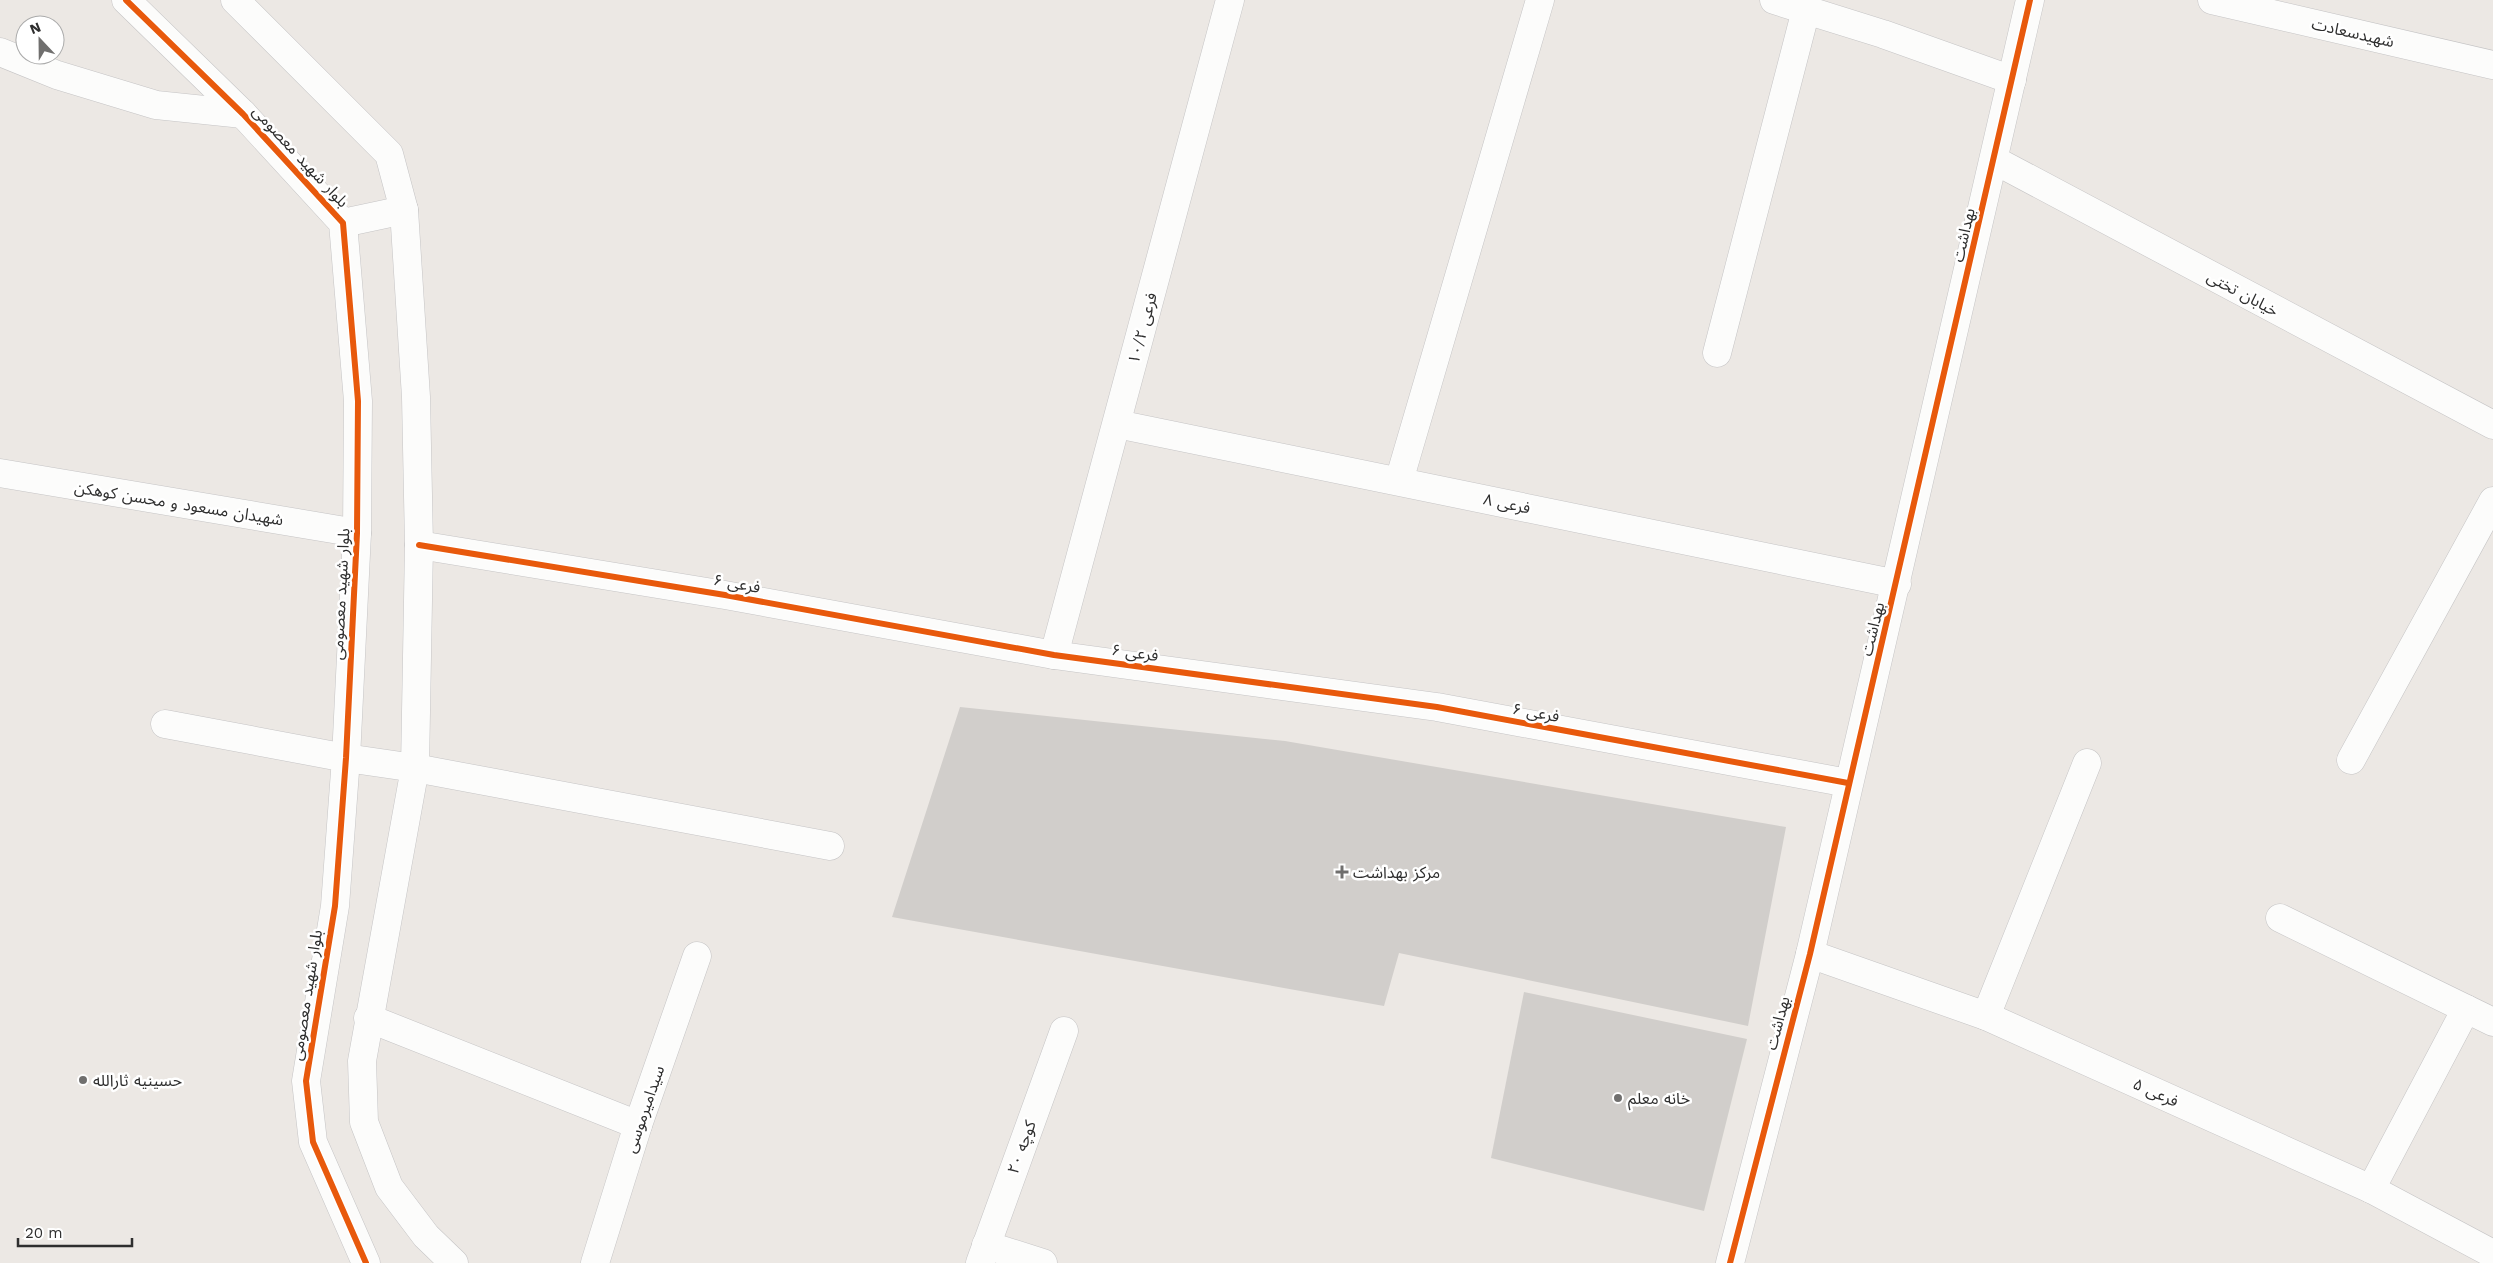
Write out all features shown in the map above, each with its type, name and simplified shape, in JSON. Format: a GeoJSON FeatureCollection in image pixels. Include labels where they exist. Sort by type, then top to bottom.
{"type":"FeatureCollection","features":[{"type":"Feature","properties":{"kind":"street","name":"بلوار شهید معصومی"},"geometry":{"type":"LineString","coordinates":[[126,0],[243,114],[343,223],[358,401],[357,533],[346,758],[335,906],[306,1081],[313,1142],[366,1263]]}},
{"type":"Feature","properties":{"kind":"street"},"geometry":{"type":"LineString","coordinates":[[235,0],[389,154],[404,210],[416,397],[419,545],[415,768],[368,1018],[362,1061],[364,1122],[389,1187],[426,1236],[454,1263]]}},
{"type":"Feature","properties":{"kind":"street","name":"فرعی ۱۰/۲"},"geometry":{"type":"LineString","coordinates":[[1054,655],[1230,0]]}},
{"type":"Feature","properties":{"kind":"street"},"geometry":{"type":"LineString","coordinates":[[1399,481],[1540,0]]}},
{"type":"Feature","properties":{"kind":"street"},"geometry":{"type":"LineString","coordinates":[[1774,0],[1883,34],[2012,80]]}},
{"type":"Feature","properties":{"kind":"street","name":"بهداشت"},"geometry":{"type":"LineString","coordinates":[[1730,1263],[1810,954],[1848,783],[1897,584],[2030,0]]}},
{"type":"Feature","properties":{"kind":"street","name":"شهیدسعادت"},"geometry":{"type":"LineString","coordinates":[[2212,0],[2493,65]]}},
{"type":"Feature","properties":{"kind":"street"},"geometry":{"type":"LineString","coordinates":[[1717,353],[1806,10]]}},
{"type":"Feature","properties":{"kind":"street"},"geometry":{"type":"LineString","coordinates":[[0,52],[57,75],[156,105],[243,114]]}},
{"type":"Feature","properties":{"kind":"street","name":"خیابان تختی"},"geometry":{"type":"LineString","coordinates":[[1994,160],[2493,425]]}},
{"type":"Feature","properties":{"kind":"street"},"geometry":{"type":"LineString","coordinates":[[343,223],[404,210]]}},
{"type":"Feature","properties":{"kind":"street","name":"فرعی ۸"},"geometry":{"type":"LineString","coordinates":[[1117,424],[1897,584]]}},
{"type":"Feature","properties":{"kind":"street","name":"شهیدان مسعود و محسن کوهکن"},"geometry":{"type":"LineString","coordinates":[[0,473],[357,533]]}},
{"type":"Feature","properties":{"kind":"street"},"geometry":{"type":"LineString","coordinates":[[2351,760],[2493,501]]}},
{"type":"Feature","properties":{"kind":"street","name":"فرعی ۶"},"geometry":{"type":"LineString","coordinates":[[419,545],[725,595],[1054,655],[1437,707],[1848,783]]}},
{"type":"Feature","properties":{"kind":"street"},"geometry":{"type":"LineString","coordinates":[[165,724],[346,758],[415,768],[830,846]]}},
{"type":"Feature","properties":{"kind":"street"},"geometry":{"type":"LineString","coordinates":[[1986,1016],[2087,763]]}},
{"type":"Feature","properties":{"kind":"street"},"geometry":{"type":"LineString","coordinates":[[2280,918],[2493,1022]]}},
{"type":"Feature","properties":{"kind":"street","name":"فرعی ۵"},"geometry":{"type":"LineString","coordinates":[[1810,954],[1986,1016],[2371,1189],[2493,1254]]}},
{"type":"Feature","properties":{"kind":"street","name":"سیدامیرموسی"},"geometry":{"type":"LineString","coordinates":[[595,1263],[638,1125],[697,956]]}},
{"type":"Feature","properties":{"kind":"street"},"geometry":{"type":"LineString","coordinates":[[2371,1189],[2466,1009]]}},
{"type":"Feature","properties":{"kind":"street"},"geometry":{"type":"LineString","coordinates":[[368,1018],[638,1125]]}},
{"type":"Feature","properties":{"kind":"street","name":"کوچه ۲۰"},"geometry":{"type":"LineString","coordinates":[[983,1254],[1064,1031]]}},
{"type":"Feature","properties":{"kind":"street"},"geometry":{"type":"LineString","coordinates":[[983,1254],[1043,1263]]}},
{"type":"Feature","properties":{"kind":"building","name":"مرکز بهداشت"},"geometry":{"type":"Polygon","coordinates":[[[960,707],[1285,741],[1786,827],[1748,1026],[1399,953],[1384,1006],[892,917],[960,707]]]}},
{"type":"Feature","properties":{"kind":"building","name":"خانه معلم"},"geometry":{"type":"Polygon","coordinates":[[[1524,992],[1747,1039],[1704,1211],[1491,1158],[1524,992]]]}},
{"type":"Feature","properties":{"kind":"cycle path"},"geometry":{"type":"LineString","coordinates":[[126,0],[243,114],[343,223],[358,401],[357,533],[346,758],[335,906],[306,1081],[313,1142],[366,1263]]}},
{"type":"Feature","properties":{"kind":"cycle path"},"geometry":{"type":"LineString","coordinates":[[1730,1263],[1810,954],[2030,0]]}},
{"type":"Feature","properties":{"kind":"cycle path"},"geometry":{"type":"LineString","coordinates":[[419,545],[725,595],[1054,655],[1437,707],[1848,783]]}},
{"type":"Feature","properties":{"kind":"place","name":"مرکز بهداشت"},"geometry":{"type":"Point","coordinates":[1342,872]}},
{"type":"Feature","properties":{"kind":"place","name":"حسینیه ثارالله"},"geometry":{"type":"Point","coordinates":[83,1080]}},
{"type":"Feature","properties":{"kind":"place","name":"خانه معلم"},"geometry":{"type":"Point","coordinates":[1618,1098]}}]}
